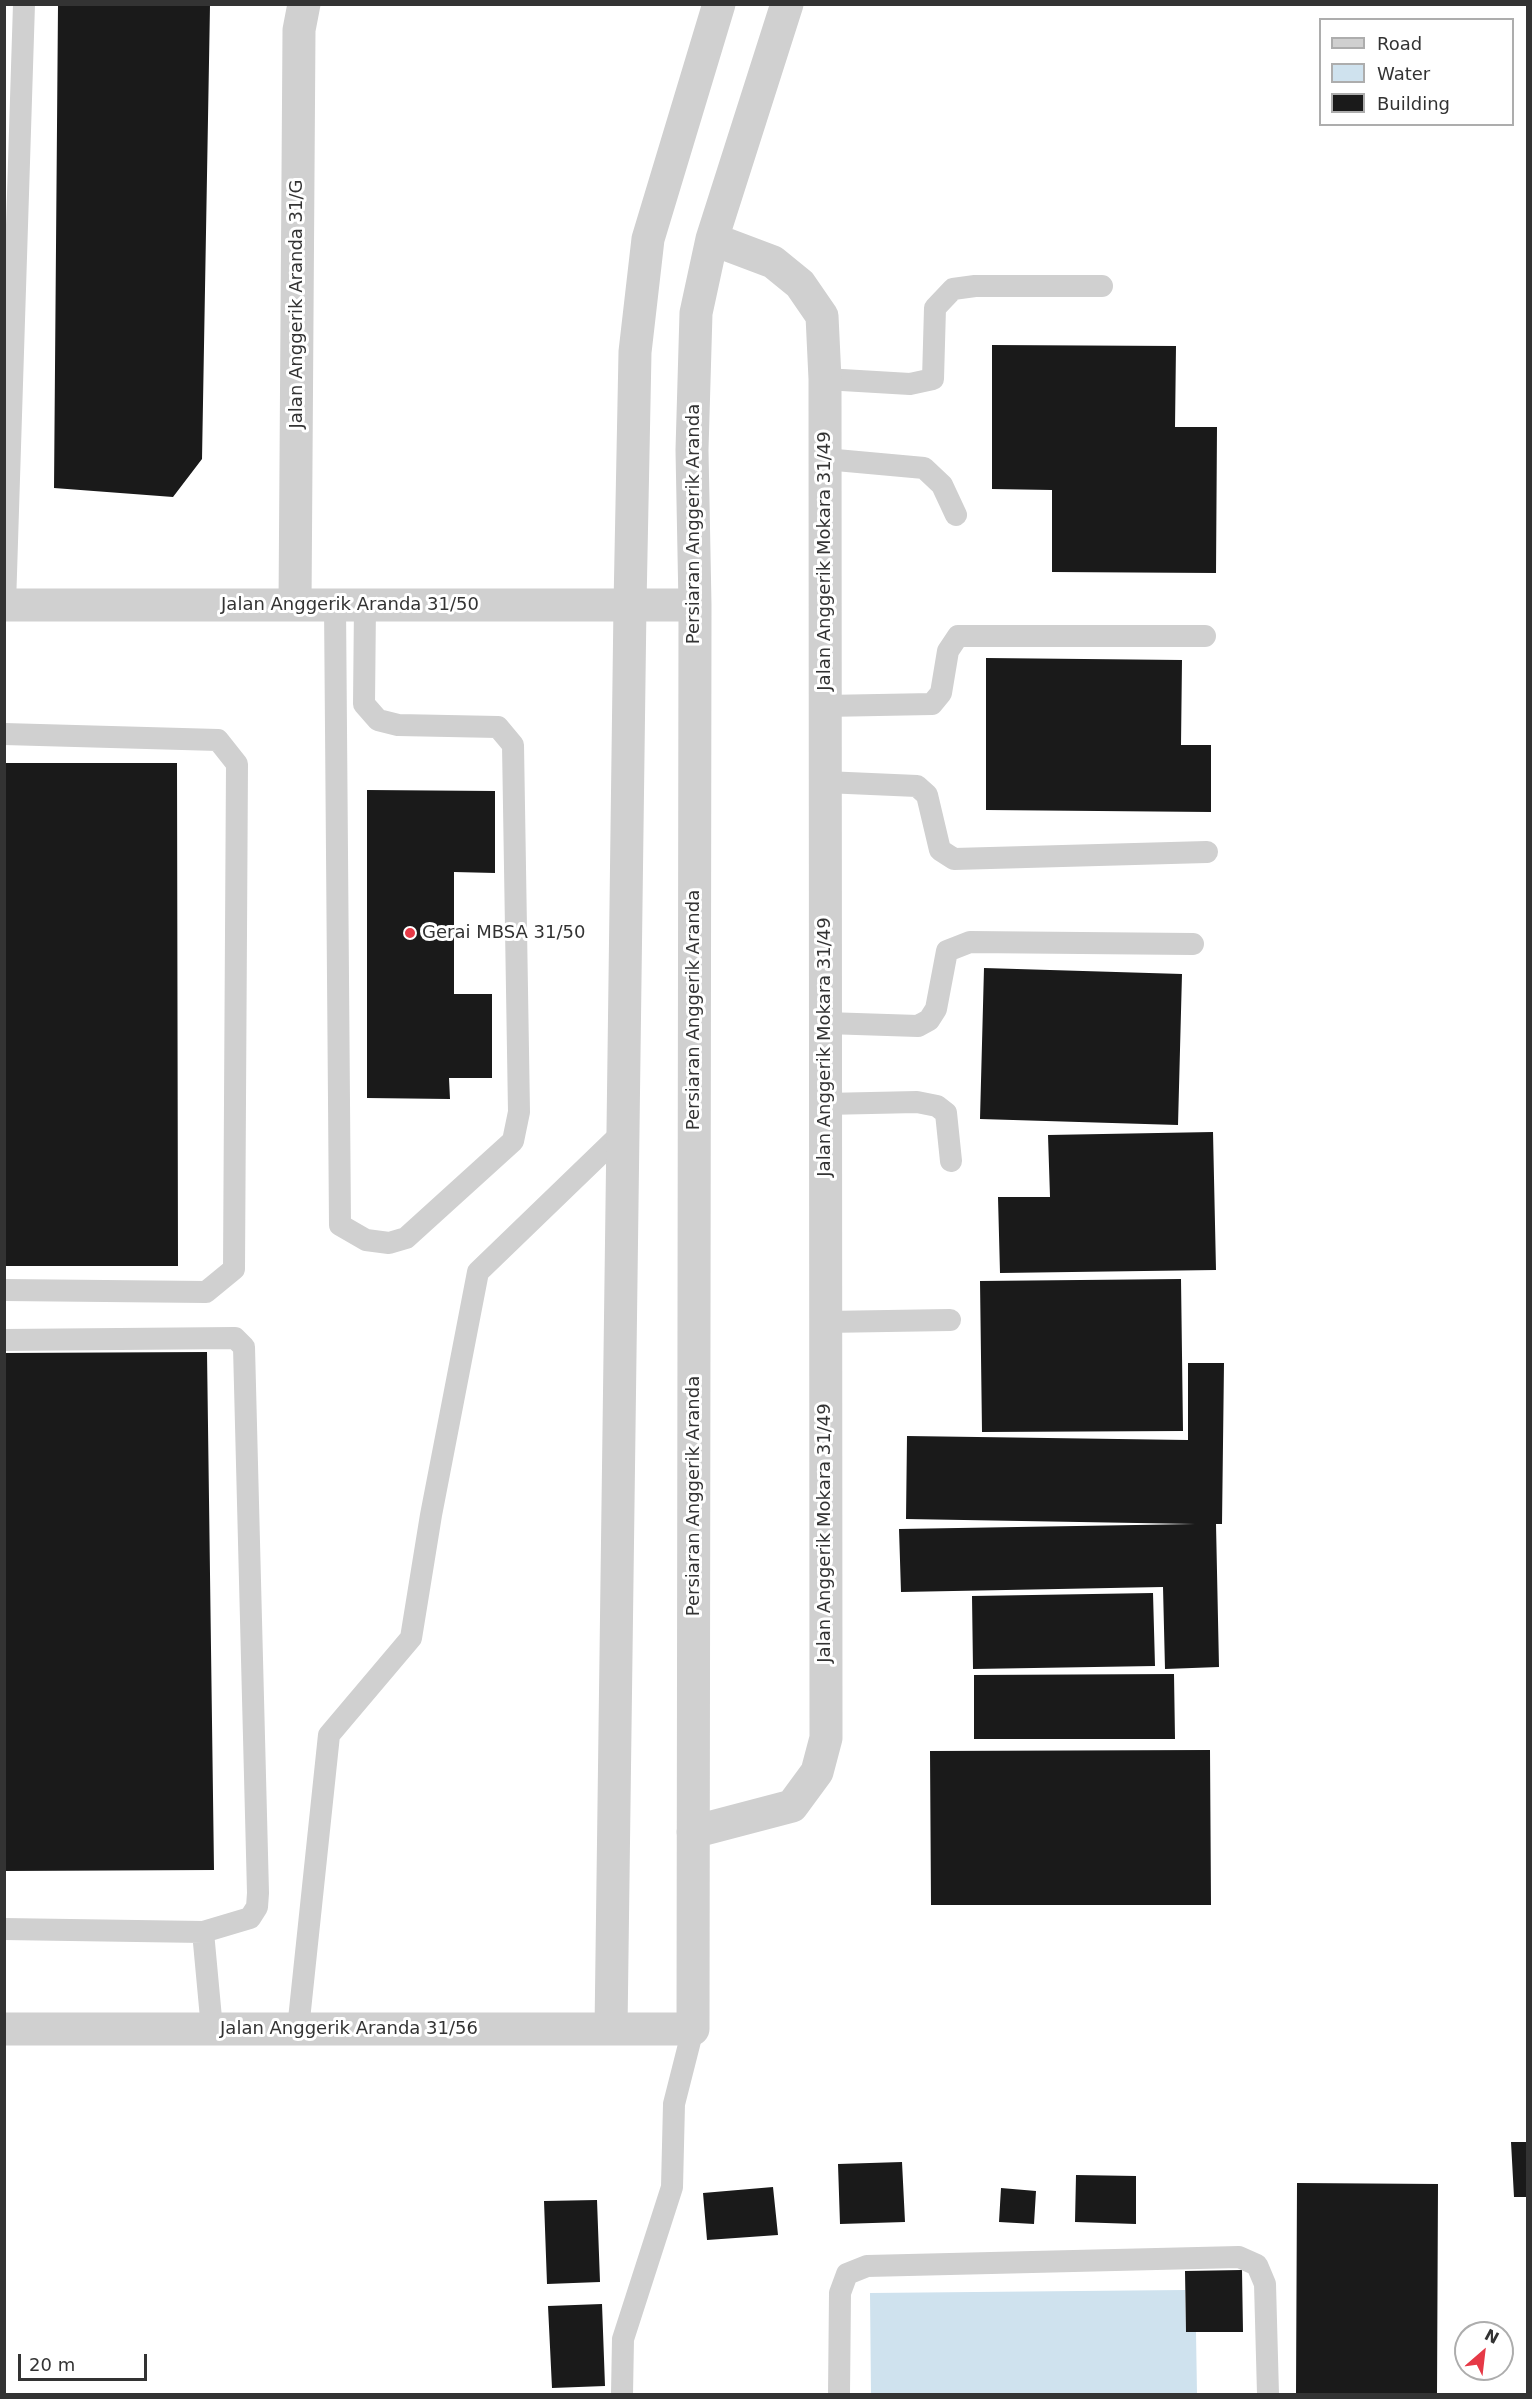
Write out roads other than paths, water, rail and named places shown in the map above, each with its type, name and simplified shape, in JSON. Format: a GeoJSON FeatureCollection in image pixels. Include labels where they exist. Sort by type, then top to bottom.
{"type":"FeatureCollection","features":[{"type":"Feature","properties":{"kind":"street","name":"Jalan Anggerik Aranda 31/G"},"geometry":{"type":"LineString","coordinates":[[295,605],[298,30],[304,4]]}},
{"type":"Feature","properties":{"kind":"street"},"geometry":{"type":"LineString","coordinates":[[611,2029],[635,352],[648,239],[719,4]]}},
{"type":"Feature","properties":{"kind":"street","name":"Persiaran Anggerik Aranda"},"geometry":{"type":"LineString","coordinates":[[693,2029],[695,605],[693,450],[696,313],[712,239],[787,4]]}},
{"type":"Feature","properties":{"kind":"street","name":"Jalan Anggerik Mokara 31/49"},"geometry":{"type":"LineString","coordinates":[[693,1832],[792,1806],[817,1772],[826,1738],[825,379],[822,316],[800,284],[773,262],[712,239]]}},
{"type":"Feature","properties":{"kind":"street","name":"Jalan Anggerik Aranda 31/50"},"geometry":{"type":"LineString","coordinates":[[4,605],[695,605]]}},
{"type":"Feature","properties":{"kind":"street","name":"Jalan Anggerik Aranda 31/56"},"geometry":{"type":"LineString","coordinates":[[4,2029],[693,2029]]}},
{"type":"Feature","properties":{"kind":"lane"},"geometry":{"type":"LineString","coordinates":[[4,605],[24,4]]}},
{"type":"Feature","properties":{"kind":"lane"},"geometry":{"type":"LineString","coordinates":[[825,379],[910,384],[933,379],[935,308],[953,289],[975,286],[1102,286]]}},
{"type":"Feature","properties":{"kind":"lane"},"geometry":{"type":"LineString","coordinates":[[825,459],[924,468],[942,485],[956,515]]}},
{"type":"Feature","properties":{"kind":"lane"},"geometry":{"type":"LineString","coordinates":[[350,605],[364,705],[378,720],[398,725],[498,727],[513,745],[519,1112],[513,1141],[406,1238],[389,1243],[366,1240],[340,1225],[350,605]]}},
{"type":"Feature","properties":{"kind":"lane"},"geometry":{"type":"LineString","coordinates":[[825,706],[932,704],[941,693],[948,651],[958,636],[1205,636]]}},
{"type":"Feature","properties":{"kind":"lane"},"geometry":{"type":"LineString","coordinates":[[4,734],[218,740],[237,765],[237,788],[234,1269],[206,1292],[4,1290]]}},
{"type":"Feature","properties":{"kind":"lane"},"geometry":{"type":"LineString","coordinates":[[825,782],[917,786],[927,795],[940,850],[954,859],[1207,852]]}},
{"type":"Feature","properties":{"kind":"lane"},"geometry":{"type":"LineString","coordinates":[[825,1023],[918,1026],[929,1020],[936,1009],[947,951],[970,942],[1193,944]]}},
{"type":"Feature","properties":{"kind":"lane"},"geometry":{"type":"LineString","coordinates":[[825,1104],[917,1102],[936,1106],[946,1113],[951,1161]]}},
{"type":"Feature","properties":{"kind":"lane"},"geometry":{"type":"LineString","coordinates":[[298,2029],[329,1735],[411,1638],[431,1515],[478,1272],[623,1132]]}},
{"type":"Feature","properties":{"kind":"lane"},"geometry":{"type":"LineString","coordinates":[[825,1322],[950,1320]]}},
{"type":"Feature","properties":{"kind":"lane"},"geometry":{"type":"LineString","coordinates":[[4,1340],[235,1338],[244,1347],[257,1907],[249,1918],[203,1932],[4,1929]]}},
{"type":"Feature","properties":{"kind":"lane"},"geometry":{"type":"LineString","coordinates":[[203,1932],[212,2029]]}},
{"type":"Feature","properties":{"kind":"lane"},"geometry":{"type":"LineString","coordinates":[[622,2394],[623,2339],[672,2187],[674,2104],[693,2029]]}},
{"type":"Feature","properties":{"kind":"lane"},"geometry":{"type":"LineString","coordinates":[[839,2394],[840,2293],[847,2274],[867,2266],[1239,2257],[1257,2265],[1265,2284],[1268,2394]]}},
{"type":"Feature","properties":{"kind":"water"},"geometry":{"type":"Polygon","coordinates":[[[1185,2290],[1186,2332],[1196,2332],[1197,2394],[871,2394],[870,2293],[1185,2290]]]}},
{"type":"Feature","properties":{"kind":"place","name":"Gerai MBSA 31/50"},"geometry":{"type":"Point","coordinates":[410,933]}}]}
